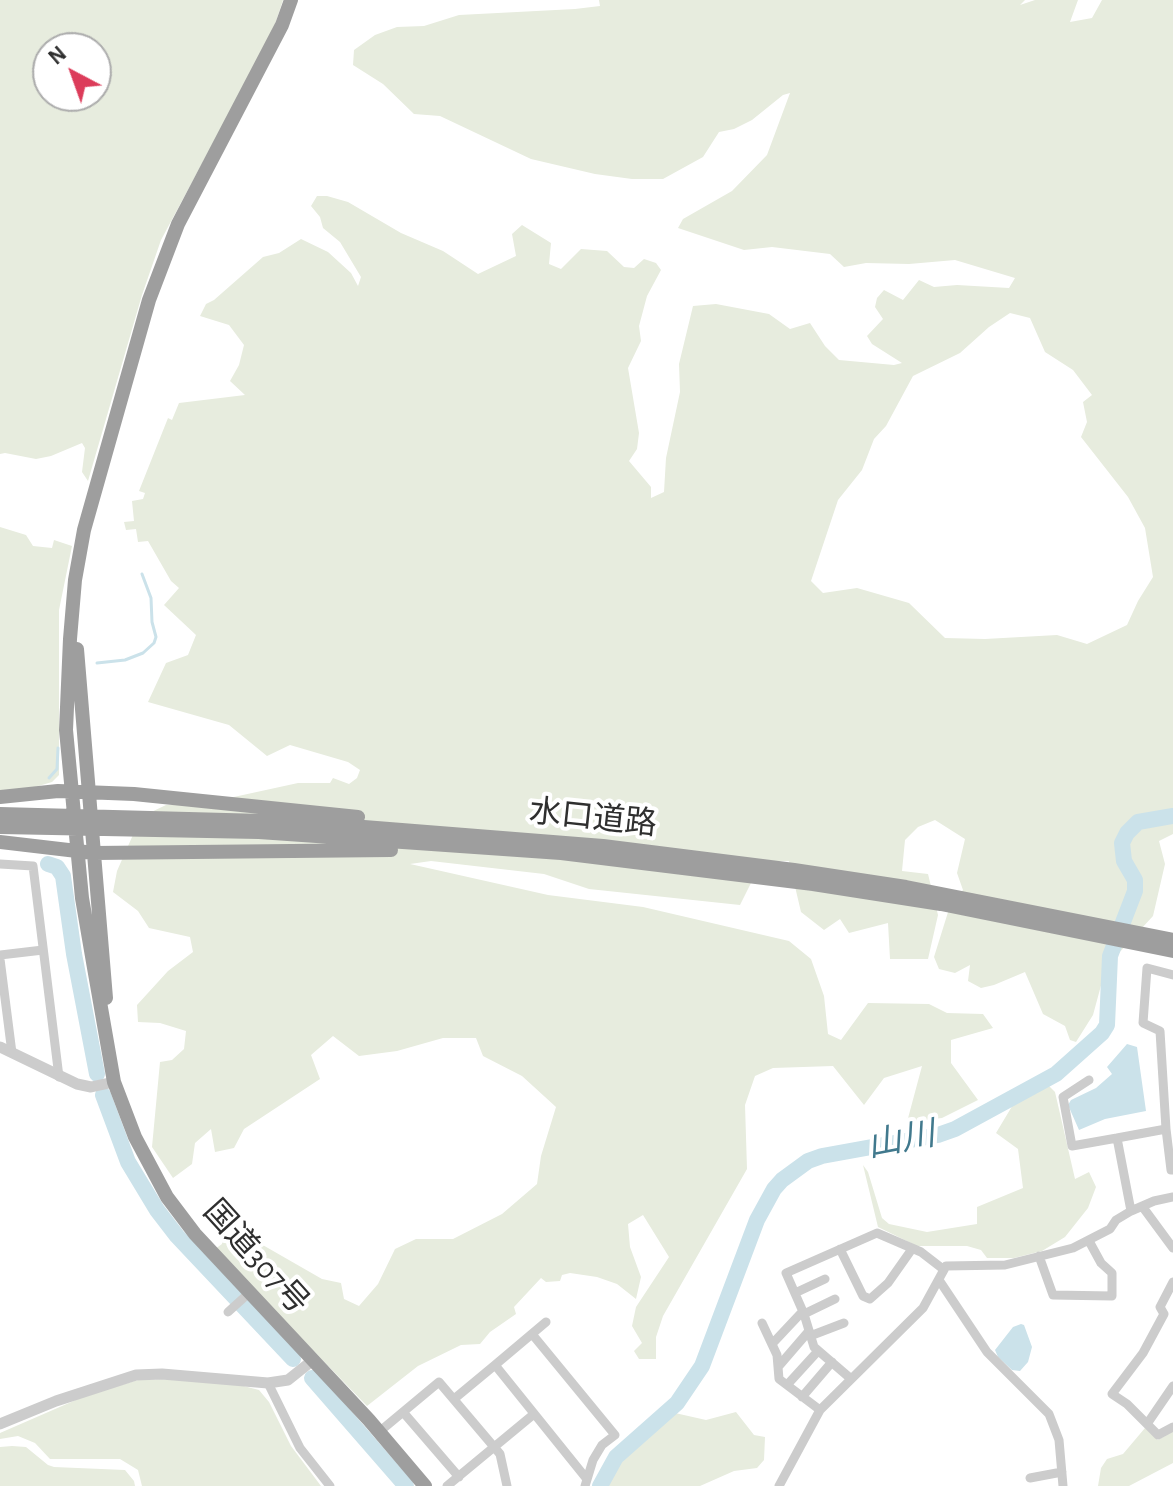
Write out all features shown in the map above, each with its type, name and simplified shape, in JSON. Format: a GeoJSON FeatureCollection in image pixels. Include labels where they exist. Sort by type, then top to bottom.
{"type":"FeatureCollection","features":[{"type":"Feature","properties":{"kind":"highway"},"geometry":{"type":"LineString","coordinates":[[74,614],[75,580],[96,483],[162,262],[207,167],[282,25],[291,0]]}},
{"type":"Feature","properties":{"kind":"highway","name":"国道307号"},"geometry":{"type":"LineString","coordinates":[[74,614],[66,694],[66,730],[77,853],[114,1082],[135,1137],[167,1197],[242,1299],[313,1360],[425,1486]]}},
{"type":"Feature","properties":{"kind":"highway","name":"国道307号"},"geometry":{"type":"LineString","coordinates":[[74,614],[104,948],[106,1031]]}},
{"type":"Feature","properties":{"kind":"highway"},"geometry":{"type":"LineString","coordinates":[[44,792],[60,783],[69,764]]}},
{"type":"Feature","properties":{"kind":"highway"},"geometry":{"type":"LineString","coordinates":[[0,797],[44,792],[134,794],[413,822],[433,825],[439,832]]}},
{"type":"Feature","properties":{"kind":"highway","name":"水口道路"},"geometry":{"type":"LineString","coordinates":[[0,814],[66,822]]}},
{"type":"Feature","properties":{"kind":"highway","name":"水口道路"},"geometry":{"type":"LineString","coordinates":[[0,827],[66,822],[301,822],[603,846],[781,868],[980,900],[1139,938],[1173,951]]}},
{"type":"Feature","properties":{"kind":"highway","name":"水口道路"},"geometry":{"type":"LineString","coordinates":[[100,822],[471,847],[682,866],[1102,930]]}},
{"type":"Feature","properties":{"kind":"highway"},"geometry":{"type":"LineString","coordinates":[[0,842],[77,853],[463,850],[471,847]]}},
{"type":"Feature","properties":{"kind":"highway","name":"水口道路"},"geometry":{"type":"LineString","coordinates":[[1139,938],[1173,940]]}},
{"type":"Feature","properties":{"kind":"street"},"geometry":{"type":"LineString","coordinates":[[0,864],[33,866],[59,1077]]}},
{"type":"Feature","properties":{"kind":"street"},"geometry":{"type":"LineString","coordinates":[[12,1053],[0,957],[43,950]]}},
{"type":"Feature","properties":{"kind":"street"},"geometry":{"type":"LineString","coordinates":[[1173,975],[1147,968],[1143,1023],[1160,1031],[1166,1129],[1173,1170]]}},
{"type":"Feature","properties":{"kind":"street"},"geometry":{"type":"LineString","coordinates":[[0,1047],[59,1077],[91,1087],[114,1082]]}},
{"type":"Feature","properties":{"kind":"street"},"geometry":{"type":"LineString","coordinates":[[1089,1080],[1063,1097],[1072,1146],[1166,1129]]}},
{"type":"Feature","properties":{"kind":"street"},"geometry":{"type":"LineString","coordinates":[[1117,1138],[1131,1211]]}},
{"type":"Feature","properties":{"kind":"street"},"geometry":{"type":"LineString","coordinates":[[779,1486],[820,1410],[923,1308],[946,1266],[1005,1265],[1089,1241],[1110,1229],[1116,1220],[1131,1211],[1173,1197]]}},
{"type":"Feature","properties":{"kind":"street"},"geometry":{"type":"LineString","coordinates":[[1142,1206],[1173,1248]]}},
{"type":"Feature","properties":{"kind":"street"},"geometry":{"type":"LineString","coordinates":[[850,1378],[814,1347],[786,1273],[877,1233],[912,1249],[943,1269]]}},
{"type":"Feature","properties":{"kind":"street"},"geometry":{"type":"LineString","coordinates":[[1039,1256],[1053,1295],[1112,1296],[1112,1273],[1101,1263],[1089,1241]]}},
{"type":"Feature","properties":{"kind":"street"},"geometry":{"type":"LineString","coordinates":[[840,1249],[863,1296],[870,1299],[888,1283],[912,1249]]}},
{"type":"Feature","properties":{"kind":"street"},"geometry":{"type":"LineString","coordinates":[[795,1293],[825,1279]]}},
{"type":"Feature","properties":{"kind":"street"},"geometry":{"type":"LineString","coordinates":[[939,1280],[987,1352],[1049,1414],[1059,1440],[1063,1486]]}},
{"type":"Feature","properties":{"kind":"street"},"geometry":{"type":"LineString","coordinates":[[1173,1282],[1160,1307],[1164,1314],[1143,1353],[1112,1394],[1158,1435],[1173,1427]]}},
{"type":"Feature","properties":{"kind":"street"},"geometry":{"type":"LineString","coordinates":[[228,1312],[242,1299]]}},
{"type":"Feature","properties":{"kind":"street"},"geometry":{"type":"LineString","coordinates":[[772,1344],[803,1313],[835,1299]]}},
{"type":"Feature","properties":{"kind":"street"},"geometry":{"type":"LineString","coordinates":[[454,1399],[546,1322]]}},
{"type":"Feature","properties":{"kind":"street"},"geometry":{"type":"LineString","coordinates":[[762,1323],[777,1355],[779,1379],[820,1410]]}},
{"type":"Feature","properties":{"kind":"street"},"geometry":{"type":"LineString","coordinates":[[778,1367],[809,1334],[844,1323]]}},
{"type":"Feature","properties":{"kind":"street"},"geometry":{"type":"LineString","coordinates":[[495,1365],[586,1482],[602,1445],[615,1435],[532,1334]]}},
{"type":"Feature","properties":{"kind":"street"},"geometry":{"type":"LineString","coordinates":[[787,1385],[818,1351]]}},
{"type":"Feature","properties":{"kind":"street"},"geometry":{"type":"LineString","coordinates":[[0,1424],[56,1401],[136,1375],[162,1374],[268,1383],[288,1380],[313,1360]]}},
{"type":"Feature","properties":{"kind":"street"},"geometry":{"type":"LineString","coordinates":[[802,1397],[832,1362]]}},
{"type":"Feature","properties":{"kind":"street"},"geometry":{"type":"LineString","coordinates":[[379,1432],[439,1382],[500,1454],[507,1486]]}},
{"type":"Feature","properties":{"kind":"street"},"geometry":{"type":"LineString","coordinates":[[268,1383],[300,1448],[330,1486]]}},
{"type":"Feature","properties":{"kind":"street"},"geometry":{"type":"LineString","coordinates":[[1147,1424],[1173,1386]]}},
{"type":"Feature","properties":{"kind":"street"},"geometry":{"type":"LineString","coordinates":[[403,1412],[459,1477]]}},
{"type":"Feature","properties":{"kind":"street"},"geometry":{"type":"LineString","coordinates":[[447,1486],[534,1414]]}},
{"type":"Feature","properties":{"kind":"street"},"geometry":{"type":"LineString","coordinates":[[1030,1478],[1062,1472]]}},
{"type":"Feature","properties":{"kind":"shaded area"},"geometry":{"type":"Polygon","coordinates":[[[0,0],[283,0],[272,33],[161,240],[88,481],[82,472],[85,448],[82,443],[36,459],[0,454],[0,0]]]}},
{"type":"Feature","properties":{"kind":"shaded area"},"geometry":{"type":"Polygon","coordinates":[[[599,0],[1025,0],[1020,5],[1035,0],[1078,0],[1070,22],[1092,18],[1102,0],[1173,0],[1173,834],[1159,841],[1165,864],[1153,916],[1106,967],[1093,1015],[1076,1042],[1070,1040],[1065,1026],[1043,1014],[1025,972],[981,988],[968,981],[970,965],[955,973],[939,969],[934,957],[949,909],[963,890],[957,873],[965,839],[935,820],[918,827],[905,840],[902,871],[928,874],[938,915],[928,959],[890,959],[888,923],[849,933],[840,919],[824,930],[801,912],[789,861],[762,861],[740,905],[589,889],[544,874],[431,861],[410,864],[548,895],[643,907],[789,941],[811,959],[824,996],[828,1034],[841,1040],[868,1003],[929,1004],[947,1013],[983,1014],[993,1028],[951,1040],[951,1063],[978,1100],[942,1118],[907,1122],[922,1066],[884,1078],[864,1105],[833,1066],[773,1068],[755,1076],[745,1105],[747,1169],[663,1316],[656,1337],[656,1359],[639,1359],[634,1351],[642,1343],[632,1326],[636,1307],[669,1257],[643,1215],[628,1224],[630,1247],[641,1277],[636,1299],[617,1284],[597,1277],[570,1273],[562,1275],[560,1281],[546,1282],[541,1278],[514,1307],[516,1314],[490,1332],[480,1344],[461,1345],[418,1366],[367,1406],[215,1249],[222,1244],[223,1233],[248,1253],[261,1244],[322,1279],[341,1283],[344,1299],[359,1306],[378,1284],[395,1249],[416,1239],[453,1239],[502,1214],[537,1184],[541,1156],[556,1107],[522,1076],[483,1056],[476,1038],[443,1038],[397,1051],[359,1056],[333,1036],[311,1055],[320,1079],[244,1129],[234,1148],[215,1152],[211,1129],[195,1143],[192,1164],[173,1178],[152,1147],[160,1062],[172,1060],[184,1049],[186,1031],[160,1023],[138,1022],[137,1005],[168,971],[193,952],[190,937],[149,928],[138,911],[113,892],[117,871],[136,828],[143,816],[166,805],[197,805],[298,783],[330,783],[333,778],[349,784],[357,778],[360,770],[348,762],[290,745],[267,756],[229,725],[148,702],[166,663],[188,655],[196,635],[164,605],[179,588],[171,581],[148,541],[138,542],[136,529],[126,530],[124,522],[134,521],[132,501],[143,499],[145,493],[139,491],[168,418],[172,420],[179,403],[245,395],[230,381],[239,365],[244,345],[229,325],[200,316],[206,304],[263,257],[279,253],[301,239],[328,252],[351,273],[358,286],[361,277],[340,242],[323,228],[320,217],[311,206],[317,196],[348,202],[401,233],[443,251],[478,274],[516,256],[512,234],[522,225],[551,243],[549,264],[561,269],[581,249],[607,251],[624,267],[634,268],[644,259],[656,263],[661,270],[647,296],[639,326],[641,341],[628,368],[639,433],[637,449],[629,461],[651,487],[651,498],[664,492],[666,458],[680,392],[679,364],[693,306],[716,304],[769,314],[790,329],[810,323],[839,360],[894,365],[902,363],[872,344],[867,336],[883,319],[875,307],[877,298],[884,290],[903,300],[919,280],[934,287],[1009,288],[1015,278],[955,260],[909,264],[866,263],[844,267],[830,254],[772,247],[744,250],[678,228],[683,219],[732,191],[767,155],[790,93],[783,95],[752,120],[719,132],[703,157],[663,179],[632,179],[531,159],[440,116],[414,114],[383,84],[353,65],[354,50],[375,35],[397,27],[424,26],[459,15],[600,6],[599,0]],[[1010,313],[960,353],[913,376],[886,426],[874,439],[862,470],[838,500],[811,581],[823,593],[857,588],[909,603],[945,638],[1057,635],[1087,644],[1127,625],[1153,577],[1145,528],[1128,497],[1081,437],[1087,422],[1083,402],[1092,395],[1073,370],[1045,352],[1030,318],[1010,313]]]}},
{"type":"Feature","properties":{"kind":"shaded area"},"geometry":{"type":"Polygon","coordinates":[[[0,527],[26,535],[33,546],[52,548],[54,540],[72,546],[59,610],[59,775],[52,782],[35,787],[0,791],[0,527]]]}},
{"type":"Feature","properties":{"kind":"shaded area"},"geometry":{"type":"Polygon","coordinates":[[[1047,1084],[1055,1092],[1075,1179],[1089,1172],[1096,1187],[1088,1208],[1065,1237],[1042,1251],[1014,1258],[987,1258],[981,1250],[967,1246],[917,1246],[878,1227],[863,1165],[882,1218],[889,1224],[927,1232],[977,1224],[977,1207],[1023,1188],[1018,1149],[996,1133],[1017,1098],[1047,1084]]]}},
{"type":"Feature","properties":{"kind":"shaded area"},"geometry":{"type":"Polygon","coordinates":[[[138,1380],[228,1382],[259,1390],[269,1402],[291,1446],[321,1486],[142,1486],[138,1470],[120,1459],[50,1459],[35,1443],[18,1436],[0,1439],[0,1433],[85,1396],[138,1380]]]}},
{"type":"Feature","properties":{"kind":"shaded area"},"geometry":{"type":"Polygon","coordinates":[[[736,1412],[754,1435],[765,1437],[764,1460],[757,1468],[734,1471],[700,1486],[603,1486],[614,1461],[675,1413],[706,1420],[736,1412]]]}},
{"type":"Feature","properties":{"kind":"shaded area"},"geometry":{"type":"Polygon","coordinates":[[[1145,1428],[1158,1440],[1173,1431],[1173,1463],[1129,1486],[1098,1486],[1101,1468],[1107,1459],[1123,1454],[1145,1428]]]}},
{"type":"Feature","properties":{"kind":"shaded area"},"geometry":{"type":"Polygon","coordinates":[[[0,1447],[26,1447],[54,1467],[125,1470],[135,1486],[0,1486],[0,1447]]]}},
{"type":"Feature","properties":{"kind":"water"},"geometry":{"type":"Polygon","coordinates":[[[1127,1044],[1137,1047],[1146,1111],[1105,1119],[1079,1130],[1068,1105],[1112,1074],[1107,1067],[1127,1044]]]}},
{"type":"Feature","properties":{"kind":"water"},"geometry":{"type":"Polygon","coordinates":[[[1021,1324],[1032,1347],[1028,1362],[1020,1371],[1012,1370],[995,1350],[1013,1327],[1021,1324]]]}},
{"type":"Feature","properties":{"kind":"waterway"},"geometry":{"type":"LineString","coordinates":[[97,663],[125,660],[143,653],[154,643],[151,598],[142,574]]}},
{"type":"Feature","properties":{"kind":"waterway"},"geometry":{"type":"LineString","coordinates":[[49,778],[57,769],[58,748]]}},
{"type":"Feature","properties":{"kind":"waterway","name":"山川"},"geometry":{"type":"LineString","coordinates":[[600,1486],[616,1457],[677,1403],[702,1366],[757,1220],[782,1180],[808,1161],[822,1156],[938,1135],[955,1129],[1056,1074],[1102,1033],[1107,1025],[1110,956],[1135,891],[1135,880],[1124,861],[1122,843],[1138,822],[1173,816]]}},
{"type":"Feature","properties":{"kind":"waterway"},"geometry":{"type":"LineString","coordinates":[[48,864],[57,867],[63,876],[97,1074]]}},
{"type":"Feature","properties":{"kind":"waterway"},"geometry":{"type":"LineString","coordinates":[[103,1095],[128,1162],[157,1210],[177,1236],[293,1359]]}},
{"type":"Feature","properties":{"kind":"waterway"},"geometry":{"type":"LineString","coordinates":[[312,1378],[406,1486]]}}]}
